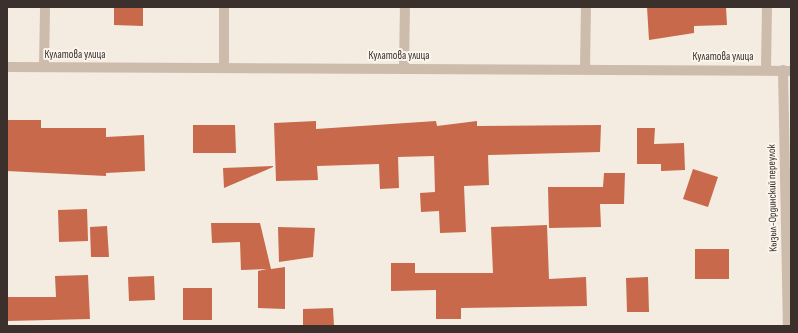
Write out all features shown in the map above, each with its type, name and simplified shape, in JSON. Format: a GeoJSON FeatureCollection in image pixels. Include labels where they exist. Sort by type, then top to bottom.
{"type":"FeatureCollection","features":[{"type":"Feature","properties":{"kind":"street"},"geometry":{"type":"LineString","coordinates":[[44,67],[45,7]]}},
{"type":"Feature","properties":{"kind":"street"},"geometry":{"type":"LineString","coordinates":[[224,7],[224,68]]}},
{"type":"Feature","properties":{"kind":"street"},"geometry":{"type":"LineString","coordinates":[[404,68],[405,7]]}},
{"type":"Feature","properties":{"kind":"street"},"geometry":{"type":"LineString","coordinates":[[585,69],[586,7]]}},
{"type":"Feature","properties":{"kind":"street"},"geometry":{"type":"LineString","coordinates":[[766,69],[767,7]]}},
{"type":"Feature","properties":{"kind":"street","name":"Кулатова улица"},"geometry":{"type":"LineString","coordinates":[[7,67],[766,69],[787,71]]}},
{"type":"Feature","properties":{"kind":"street","name":"Кызыл-Ординский переулок"},"geometry":{"type":"LineString","coordinates":[[787,71],[788,326]]}},
{"type":"Feature","properties":{"kind":"building"},"geometry":{"type":"Polygon","coordinates":[[[114,7],[143,7],[143,26],[114,25],[114,7]]]}},
{"type":"Feature","properties":{"kind":"building"},"geometry":{"type":"Polygon","coordinates":[[[647,7],[726,7],[727,25],[694,26],[694,33],[649,40],[647,7]]]}},
{"type":"Feature","properties":{"kind":"building"},"geometry":{"type":"Polygon","coordinates":[[[7,120],[41,120],[41,128],[106,128],[106,137],[144,135],[145,171],[106,173],[106,176],[7,171],[7,120]]]}},
{"type":"Feature","properties":{"kind":"building"},"geometry":{"type":"Polygon","coordinates":[[[316,121],[316,129],[436,121],[437,126],[477,121],[477,126],[601,125],[600,152],[488,155],[489,185],[464,186],[466,232],[440,233],[439,211],[421,212],[420,193],[435,192],[434,156],[398,157],[399,188],[380,189],[379,164],[317,166],[318,180],[276,181],[274,123],[316,121]]]}},
{"type":"Feature","properties":{"kind":"building"},"geometry":{"type":"Polygon","coordinates":[[[193,125],[235,125],[236,153],[193,153],[193,125]]]}},
{"type":"Feature","properties":{"kind":"building"},"geometry":{"type":"Polygon","coordinates":[[[637,128],[655,128],[654,144],[684,143],[685,170],[661,171],[661,164],[637,164],[637,128]]]}},
{"type":"Feature","properties":{"kind":"building"},"geometry":{"type":"Polygon","coordinates":[[[273,167],[224,188],[223,168],[273,167]]]}},
{"type":"Feature","properties":{"kind":"building"},"geometry":{"type":"Polygon","coordinates":[[[693,169],[718,177],[708,207],[683,199],[693,169]]]}},
{"type":"Feature","properties":{"kind":"building"},"geometry":{"type":"Polygon","coordinates":[[[604,173],[625,173],[624,204],[600,204],[601,227],[549,228],[548,187],[603,187],[604,173]]]}},
{"type":"Feature","properties":{"kind":"building"},"geometry":{"type":"Polygon","coordinates":[[[87,209],[88,241],[59,242],[58,210],[87,209]]]}},
{"type":"Feature","properties":{"kind":"building"},"geometry":{"type":"Polygon","coordinates":[[[211,223],[260,223],[271,269],[285,267],[285,309],[258,308],[258,271],[267,269],[241,270],[240,242],[212,243],[211,223]]]}},
{"type":"Feature","properties":{"kind":"building"},"geometry":{"type":"Polygon","coordinates":[[[547,225],[549,279],[586,277],[587,306],[461,308],[461,319],[436,319],[436,290],[391,291],[391,263],[415,263],[415,273],[493,273],[491,227],[547,225]]]}},
{"type":"Feature","properties":{"kind":"building"},"geometry":{"type":"Polygon","coordinates":[[[107,226],[109,257],[91,257],[90,227],[107,226]]]}},
{"type":"Feature","properties":{"kind":"building"},"geometry":{"type":"Polygon","coordinates":[[[278,227],[315,228],[313,257],[279,262],[278,227]]]}},
{"type":"Feature","properties":{"kind":"building"},"geometry":{"type":"Polygon","coordinates":[[[695,249],[729,249],[729,279],[695,279],[695,249]]]}},
{"type":"Feature","properties":{"kind":"building"},"geometry":{"type":"Polygon","coordinates":[[[88,275],[90,319],[7,321],[7,297],[56,297],[55,276],[88,275]]]}},
{"type":"Feature","properties":{"kind":"building"},"geometry":{"type":"Polygon","coordinates":[[[154,276],[155,300],[129,301],[128,277],[154,276]]]}},
{"type":"Feature","properties":{"kind":"building"},"geometry":{"type":"Polygon","coordinates":[[[648,277],[649,312],[627,312],[626,278],[648,277]]]}},
{"type":"Feature","properties":{"kind":"building"},"geometry":{"type":"Polygon","coordinates":[[[183,288],[212,288],[212,320],[183,320],[183,288]]]}},
{"type":"Feature","properties":{"kind":"building"},"geometry":{"type":"Polygon","coordinates":[[[333,308],[334,326],[303,326],[303,309],[333,308]]]}}]}
